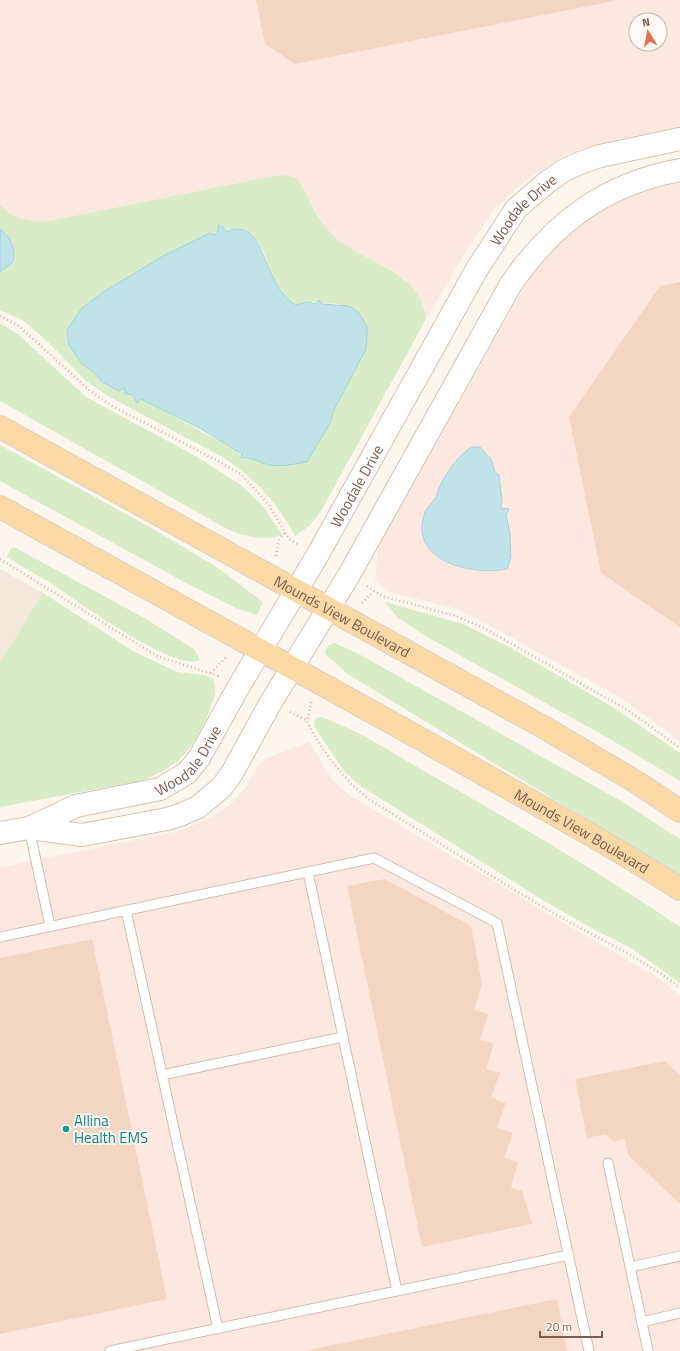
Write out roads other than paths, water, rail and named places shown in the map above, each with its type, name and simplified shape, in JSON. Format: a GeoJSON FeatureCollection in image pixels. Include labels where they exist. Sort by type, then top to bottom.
{"type":"FeatureCollection","features":[{"type":"Feature","properties":{"kind":"main road","name":"Mounds View Boulevard"},"geometry":{"type":"LineString","coordinates":[[0,427],[545,728],[638,782],[680,811]]}},
{"type":"Feature","properties":{"kind":"main road","name":"Mounds View Boulevard"},"geometry":{"type":"LineString","coordinates":[[0,507],[242,639],[610,846],[680,890]]}},
{"type":"Feature","properties":{"kind":"main road"},"geometry":{"type":"LineString","coordinates":[[638,782],[680,803]]}},
{"type":"Feature","properties":{"kind":"street","name":"Woodale Drive"},"geometry":{"type":"LineString","coordinates":[[0,833],[29,828],[76,806],[160,789],[187,772],[199,758],[260,650],[296,591],[477,269],[516,209],[546,183],[563,171],[580,163],[600,156],[680,139]]}},
{"type":"Feature","properties":{"kind":"street","name":"Woodale Drive"},"geometry":{"type":"LineString","coordinates":[[29,828],[82,835],[180,816],[198,807],[222,787],[232,773],[292,667],[352,568],[511,284],[524,264],[547,238],[576,213],[606,194],[640,180],[680,170]]}},
{"type":"Feature","properties":{"kind":"lane"},"geometry":{"type":"LineString","coordinates":[[29,828],[50,926]]}},
{"type":"Feature","properties":{"kind":"lane"},"geometry":{"type":"LineString","coordinates":[[0,937],[374,858],[497,924],[590,1351]]}},
{"type":"Feature","properties":{"kind":"lane"},"geometry":{"type":"LineString","coordinates":[[308,872],[397,1291]]}},
{"type":"Feature","properties":{"kind":"lane"},"geometry":{"type":"LineString","coordinates":[[126,910],[218,1329]]}},
{"type":"Feature","properties":{"kind":"lane"},"geometry":{"type":"LineString","coordinates":[[162,1075],[343,1037]]}},
{"type":"Feature","properties":{"kind":"lane"},"geometry":{"type":"LineString","coordinates":[[608,1162],[648,1351]]}},
{"type":"Feature","properties":{"kind":"lane"},"geometry":{"type":"LineString","coordinates":[[110,1351],[569,1255]]}},
{"type":"Feature","properties":{"kind":"lane"},"geometry":{"type":"LineString","coordinates":[[630,1267],[680,1256]]}},
{"type":"Feature","properties":{"kind":"lane"},"geometry":{"type":"LineString","coordinates":[[642,1322],[680,1313]]}},
{"type":"Feature","properties":{"kind":"water"},"geometry":{"type":"Polygon","coordinates":[[[218,225],[223,227],[226,232],[236,229],[250,233],[259,246],[280,290],[291,302],[296,305],[308,302],[315,304],[319,300],[322,304],[349,306],[358,312],[367,326],[366,349],[335,408],[329,425],[307,462],[274,466],[248,458],[241,458],[242,454],[201,429],[141,399],[137,403],[132,395],[125,393],[125,388],[119,391],[102,382],[96,374],[82,364],[69,345],[67,330],[82,308],[102,293],[163,256],[210,233],[215,235],[218,231],[218,225]]]}},
{"type":"Feature","properties":{"kind":"water"},"geometry":{"type":"Polygon","coordinates":[[[0,229],[4,232],[12,244],[14,257],[13,262],[0,272],[0,229]]]}},
{"type":"Feature","properties":{"kind":"water"},"geometry":{"type":"Polygon","coordinates":[[[472,447],[480,447],[491,459],[495,472],[499,475],[502,501],[501,509],[508,508],[509,510],[506,514],[510,534],[511,557],[507,569],[493,571],[461,567],[446,562],[434,553],[425,543],[422,529],[425,512],[436,497],[439,487],[449,470],[467,450],[472,447]]]}},
{"type":"Feature","properties":{"kind":"place","name":"Allina Health EMS"},"geometry":{"type":"Point","coordinates":[66,1129]}}]}
